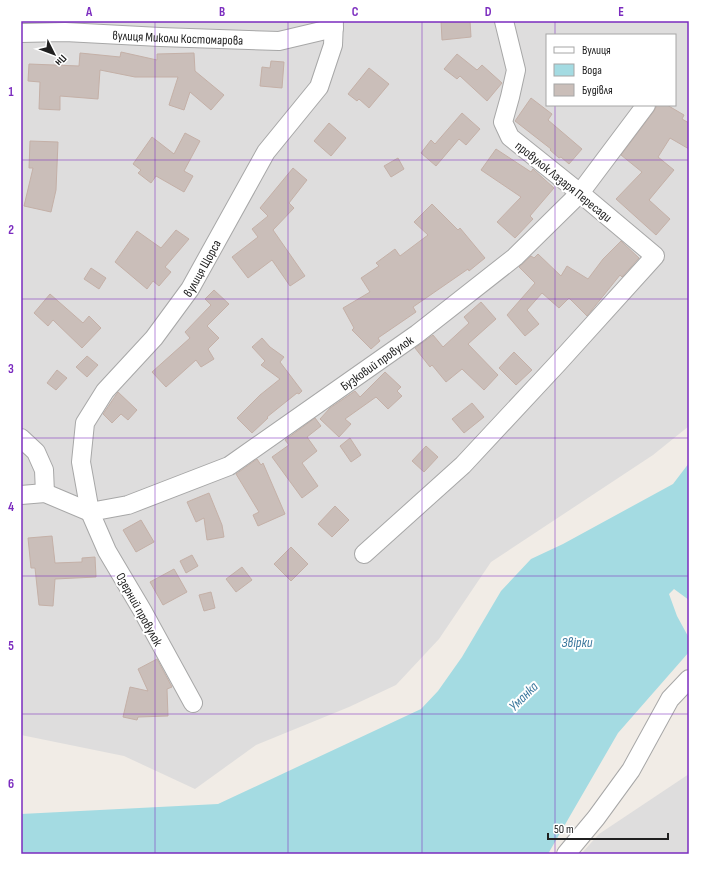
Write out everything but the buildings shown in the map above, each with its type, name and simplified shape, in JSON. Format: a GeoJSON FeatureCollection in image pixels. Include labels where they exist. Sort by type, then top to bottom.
{"type":"FeatureCollection","features":[{"type":"Feature","properties":{"kind":"street","name":"провулок Лазаря Пересади"},"geometry":{"type":"LineString","coordinates":[[364,554],[463,465],[655,256],[510,137],[503,122],[516,70],[504,21]]}},
{"type":"Feature","properties":{"kind":"street","name":"вулиця Миколи Костомарова"},"geometry":{"type":"LineString","coordinates":[[21,33],[65,32],[280,41],[334,25]]}},
{"type":"Feature","properties":{"kind":"street","name":"вулиця Щорса"},"geometry":{"type":"LineString","coordinates":[[90,512],[81,462],[85,423],[106,391],[154,338],[190,289],[266,152],[319,87],[333,45],[334,25]]}},
{"type":"Feature","properties":{"kind":"street","name":"Бузковий провулок"},"geometry":{"type":"LineString","coordinates":[[90,512],[128,505],[229,466],[417,334],[515,257],[580,193],[645,106]]}},
{"type":"Feature","properties":{"kind":"street"},"geometry":{"type":"LineString","coordinates":[[21,438],[36,452],[44,470],[45,493]]}},
{"type":"Feature","properties":{"kind":"street"},"geometry":{"type":"LineString","coordinates":[[21,495],[45,493],[90,512]]}},
{"type":"Feature","properties":{"kind":"street","name":"Озерний провулок"},"geometry":{"type":"LineString","coordinates":[[90,512],[107,551],[142,610],[193,703]]}},
{"type":"Feature","properties":{"kind":"street"},"geometry":{"type":"LineString","coordinates":[[566,854],[596,818],[631,770],[670,699],[689,679]]}},
{"type":"Feature","properties":{"kind":"shaded area"},"geometry":{"type":"Polygon","coordinates":[[[21,21],[689,21],[689,426],[653,455],[491,562],[439,639],[396,685],[349,707],[256,745],[195,789],[124,756],[21,735],[21,21]]]}},
{"type":"Feature","properties":{"kind":"shaded area"},"geometry":{"type":"Polygon","coordinates":[[[689,774],[689,854],[581,854],[599,834],[689,774]]]}},
{"type":"Feature","properties":{"kind":"water","name":"Звірки"},"geometry":{"type":"Polygon","coordinates":[[[689,463],[689,600],[674,589],[669,594],[677,616],[689,638],[689,652],[618,733],[548,854],[21,854],[21,814],[218,804],[421,709],[438,691],[462,657],[501,591],[531,559],[563,544],[673,484],[689,463]]]}},
{"type":"Feature","properties":{"kind":"water label","name":"Уманка"},"geometry":{"type":"Point","coordinates":[523,696]}}]}
